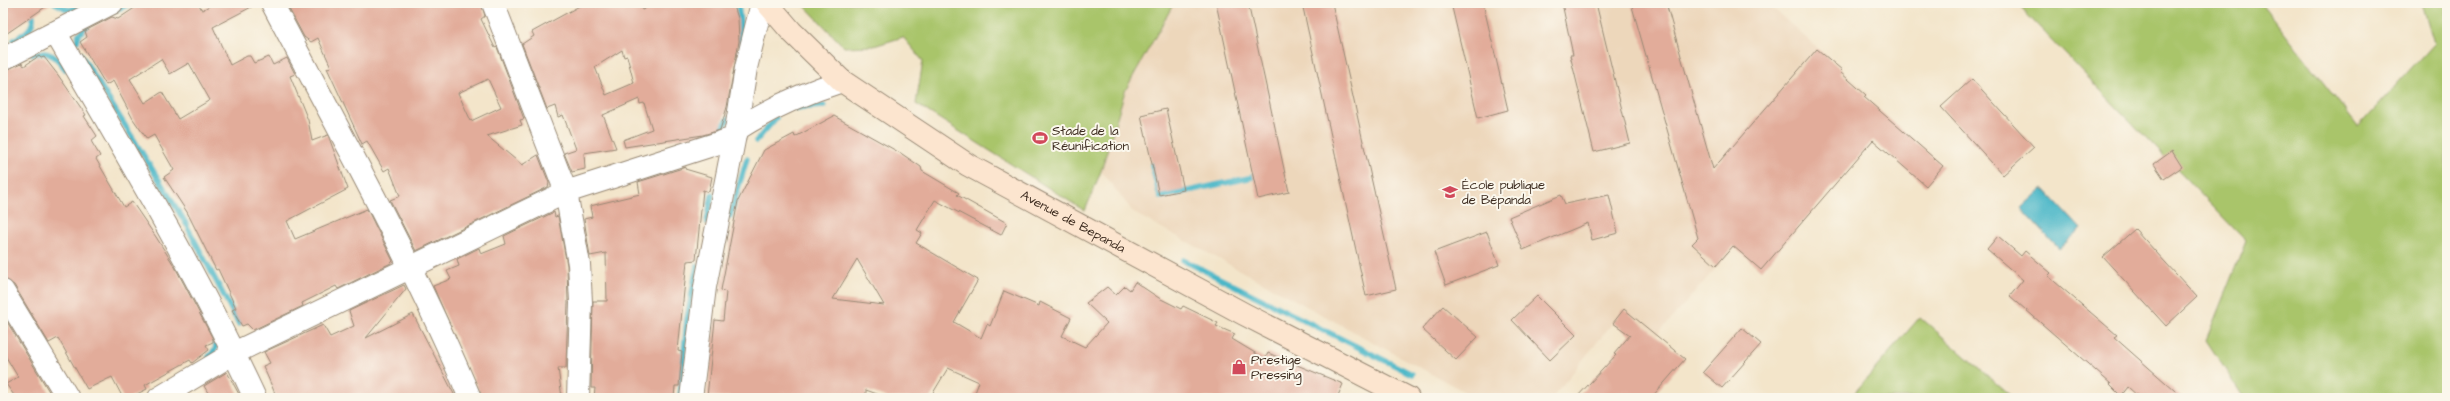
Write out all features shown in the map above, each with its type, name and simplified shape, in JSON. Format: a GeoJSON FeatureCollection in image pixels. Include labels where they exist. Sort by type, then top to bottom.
{"type":"FeatureCollection","features":[{"type":"Feature","properties":{"kind":"main road","name":"Avenue de Bepanda"},"geometry":{"type":"LineString","coordinates":[[767,3],[791,32],[842,81],[910,128],[1016,192],[1230,307],[1408,398]]}},
{"type":"Feature","properties":{"kind":"street"},"geometry":{"type":"LineString","coordinates":[[3,59],[112,3]]}},
{"type":"Feature","properties":{"kind":"street"},"geometry":{"type":"LineString","coordinates":[[272,3],[410,267],[447,344],[470,398]]}},
{"type":"Feature","properties":{"kind":"street"},"geometry":{"type":"LineString","coordinates":[[493,3],[566,192],[579,264],[581,302],[578,398]]}},
{"type":"Feature","properties":{"kind":"street"},"geometry":{"type":"LineString","coordinates":[[691,398],[705,287],[735,134],[746,68],[762,3]]}},
{"type":"Feature","properties":{"kind":"street"},"geometry":{"type":"LineString","coordinates":[[55,32],[168,226],[234,353],[255,398]]}},
{"type":"Feature","properties":{"kind":"street"},"geometry":{"type":"LineString","coordinates":[[159,398],[234,353],[566,192],[735,134],[758,116],[806,92],[842,81]]}},
{"type":"Feature","properties":{"kind":"street"},"geometry":{"type":"LineString","coordinates":[[3,291],[68,398]]}},
{"type":"Feature","properties":{"kind":"shaded area","name":"École publique de Bépanda"},"geometry":{"type":"Polygon","coordinates":[[[1174,3],[1767,3],[1869,94],[1657,335],[1624,309],[1552,398],[1476,398],[1134,213],[1101,171],[1125,91],[1174,3]]]}},
{"type":"Feature","properties":{"kind":"green space","name":"Stade de la Réunification"},"geometry":{"type":"Polygon","coordinates":[[[802,3],[1174,3],[1125,91],[1101,171],[1085,211],[916,104],[923,61],[903,37],[874,46],[844,47],[802,3]]]}},
{"type":"Feature","properties":{"kind":"green space"},"geometry":{"type":"Polygon","coordinates":[[[2016,3],[2261,3],[2358,127],[2434,43],[2422,3],[2447,3],[2447,398],[2244,398],[2206,340],[2246,241],[2016,3]]]}},
{"type":"Feature","properties":{"kind":"green space"},"geometry":{"type":"Polygon","coordinates":[[[1920,317],[2013,398],[1850,398],[1920,317]]]}},
{"type":"Feature","properties":{"kind":"water"},"geometry":{"type":"Polygon","coordinates":[[[2043,188],[2081,229],[2059,249],[2021,208],[2043,188]]]}},
{"type":"Feature","properties":{"kind":"building"},"geometry":{"type":"Polygon","coordinates":[[[3,3],[51,3],[3,36],[3,3]]]}},
{"type":"Feature","properties":{"kind":"building"},"geometry":{"type":"Polygon","coordinates":[[[142,3],[198,3],[202,10],[215,3],[259,3],[213,27],[230,65],[247,56],[250,56],[254,63],[269,57],[273,65],[287,58],[295,74],[290,76],[308,120],[312,141],[328,135],[348,189],[287,221],[295,239],[367,209],[393,261],[338,289],[336,286],[302,303],[303,306],[253,330],[247,324],[242,326],[232,310],[236,308],[218,269],[216,270],[187,212],[164,177],[174,170],[154,135],[147,139],[133,119],[113,81],[106,85],[80,42],[87,37],[85,31],[112,17],[118,19],[142,3]],[[161,59],[130,79],[145,103],[162,92],[178,119],[210,100],[189,63],[170,74],[161,59]]]}},
{"type":"Feature","properties":{"kind":"building"},"geometry":{"type":"Polygon","coordinates":[[[286,3],[481,3],[485,16],[481,19],[495,48],[497,47],[524,119],[520,120],[522,125],[487,136],[522,165],[538,155],[549,183],[548,187],[416,251],[390,200],[400,196],[389,168],[384,171],[367,141],[362,144],[327,68],[331,67],[318,38],[311,42],[304,37],[286,3]],[[488,79],[458,93],[471,121],[501,107],[488,79]]]}},
{"type":"Feature","properties":{"kind":"building"},"geometry":{"type":"Polygon","coordinates":[[[585,3],[638,3],[642,10],[656,3],[733,3],[738,18],[739,41],[727,107],[720,130],[703,135],[625,147],[623,140],[652,129],[644,103],[640,104],[639,99],[603,115],[616,148],[584,153],[585,169],[572,172],[564,153],[576,149],[563,115],[558,117],[555,106],[547,109],[522,44],[534,36],[532,32],[585,3]],[[622,50],[595,67],[606,95],[634,83],[627,56],[624,57],[622,50]]]}},
{"type":"Feature","properties":{"kind":"building"},"geometry":{"type":"Polygon","coordinates":[[[1216,3],[1248,3],[1289,192],[1258,199],[1216,3]]]}},
{"type":"Feature","properties":{"kind":"building"},"geometry":{"type":"Polygon","coordinates":[[[1302,3],[1332,3],[1396,289],[1366,296],[1302,3]]]}},
{"type":"Feature","properties":{"kind":"building"},"geometry":{"type":"Polygon","coordinates":[[[1451,3],[1483,3],[1508,110],[1478,118],[1451,3]]]}},
{"type":"Feature","properties":{"kind":"building"},"geometry":{"type":"Polygon","coordinates":[[[1562,3],[1596,3],[1630,143],[1594,152],[1570,55],[1573,55],[1562,3]]]}},
{"type":"Feature","properties":{"kind":"building"},"geometry":{"type":"Polygon","coordinates":[[[1631,3],[1666,3],[1713,169],[1817,49],[1842,70],[1840,72],[1866,95],[1864,97],[1943,166],[1926,186],[1873,140],[1761,270],[1733,246],[1716,266],[1692,244],[1698,238],[1631,3]]]}},
{"type":"Feature","properties":{"kind":"building"},"geometry":{"type":"Polygon","coordinates":[[[39,56],[41,58],[44,57],[86,115],[84,116],[97,136],[91,141],[100,156],[96,159],[124,207],[132,202],[156,237],[175,267],[213,339],[213,342],[206,345],[209,350],[192,363],[190,360],[145,385],[147,389],[129,398],[123,398],[112,377],[87,389],[58,338],[49,343],[14,285],[3,279],[3,71],[22,63],[24,66],[39,56]]]}},
{"type":"Feature","properties":{"kind":"building"},"geometry":{"type":"Polygon","coordinates":[[[1972,79],[2034,147],[2003,175],[1941,107],[1972,79]]]}},
{"type":"Feature","properties":{"kind":"building"},"geometry":{"type":"Polygon","coordinates":[[[1166,109],[1184,190],[1159,195],[1141,115],[1166,109]]]}},
{"type":"Feature","properties":{"kind":"building"},"geometry":{"type":"Polygon","coordinates":[[[834,116],[902,154],[921,167],[922,171],[959,193],[957,195],[1007,223],[1001,235],[935,200],[917,230],[922,233],[916,243],[978,280],[954,322],[981,338],[987,324],[990,326],[1004,291],[1039,306],[1040,302],[1071,318],[1062,336],[1085,347],[1107,323],[1086,303],[1107,287],[1116,295],[1125,286],[1130,290],[1135,282],[1159,298],[1181,309],[1183,306],[1218,323],[1216,326],[1235,334],[1232,339],[1265,359],[1268,353],[1343,384],[1337,398],[973,398],[979,382],[948,368],[930,398],[888,398],[866,390],[866,398],[707,397],[715,320],[723,321],[726,292],[721,290],[738,201],[764,150],[794,134],[795,137],[834,116]],[[857,259],[833,299],[884,305],[857,259]]]}},
{"type":"Feature","properties":{"kind":"building"},"geometry":{"type":"Polygon","coordinates":[[[2172,151],[2182,167],[2164,179],[2154,164],[2172,151]]]}},
{"type":"Feature","properties":{"kind":"building"},"geometry":{"type":"Polygon","coordinates":[[[686,167],[685,169],[712,177],[709,192],[703,190],[696,260],[687,261],[678,351],[682,352],[679,386],[675,386],[674,398],[594,398],[595,388],[591,388],[593,301],[607,301],[606,253],[590,256],[584,219],[592,217],[590,206],[640,194],[638,182],[686,167]]]}},
{"type":"Feature","properties":{"kind":"building"},"geometry":{"type":"Polygon","coordinates":[[[1561,195],[1565,204],[1609,195],[1618,233],[1592,240],[1588,223],[1523,250],[1509,217],[1561,195]]]}},
{"type":"Feature","properties":{"kind":"building"},"geometry":{"type":"Polygon","coordinates":[[[554,212],[555,217],[558,216],[567,265],[568,302],[566,368],[558,368],[562,398],[482,398],[433,286],[451,279],[447,271],[459,266],[457,259],[479,248],[481,254],[506,244],[504,236],[554,212]]]}},
{"type":"Feature","properties":{"kind":"building"},"geometry":{"type":"Polygon","coordinates":[[[2135,229],[2197,297],[2166,326],[2103,257],[2135,229]]]}},
{"type":"Feature","properties":{"kind":"building"},"geometry":{"type":"Polygon","coordinates":[[[1487,232],[1499,265],[1446,285],[1434,252],[1487,232]]]}},
{"type":"Feature","properties":{"kind":"building"},"geometry":{"type":"Polygon","coordinates":[[[1998,236],[2021,256],[2025,251],[2051,273],[2048,276],[2117,335],[2114,337],[2183,398],[2140,398],[2128,387],[2121,396],[2110,385],[2111,384],[2010,296],[2023,280],[1987,249],[1998,236]]]}},
{"type":"Feature","properties":{"kind":"building"},"geometry":{"type":"Polygon","coordinates":[[[404,285],[406,289],[366,338],[413,314],[456,398],[277,398],[263,366],[270,363],[264,352],[323,325],[330,337],[354,326],[349,311],[404,285]]]}},
{"type":"Feature","properties":{"kind":"building"},"geometry":{"type":"Polygon","coordinates":[[[1537,296],[1576,335],[1550,360],[1512,320],[1537,296]]]}},
{"type":"Feature","properties":{"kind":"building"},"geometry":{"type":"Polygon","coordinates":[[[1443,306],[1478,337],[1456,360],[1422,329],[1443,306]]]}},
{"type":"Feature","properties":{"kind":"building"},"geometry":{"type":"Polygon","coordinates":[[[1624,309],[1685,359],[1651,398],[1576,398],[1616,355],[1614,354],[1630,335],[1613,323],[1624,309]]]}},
{"type":"Feature","properties":{"kind":"building"},"geometry":{"type":"Polygon","coordinates":[[[3,315],[53,398],[16,398],[6,384],[18,377],[3,352],[3,315]]]}},
{"type":"Feature","properties":{"kind":"building"},"geometry":{"type":"Polygon","coordinates":[[[1742,328],[1761,344],[1722,388],[1703,372],[1742,328]]]}},
{"type":"Feature","properties":{"kind":"building"},"geometry":{"type":"Polygon","coordinates":[[[227,372],[241,398],[211,398],[204,386],[227,372]]]}},
{"type":"Feature","properties":{"kind":"waterway"},"geometry":{"type":"LineString","coordinates":[[55,3],[69,10],[87,3]]}},
{"type":"Feature","properties":{"kind":"waterway"},"geometry":{"type":"LineString","coordinates":[[115,11],[131,3]]}},
{"type":"Feature","properties":{"kind":"waterway"},"geometry":{"type":"LineString","coordinates":[[738,3],[742,44]]}},
{"type":"Feature","properties":{"kind":"waterway"},"geometry":{"type":"LineString","coordinates":[[14,40],[30,28],[33,21],[33,16]]}},
{"type":"Feature","properties":{"kind":"waterway"},"geometry":{"type":"LineString","coordinates":[[77,41],[79,34],[87,26]]}},
{"type":"Feature","properties":{"kind":"waterway"},"geometry":{"type":"LineString","coordinates":[[33,54],[43,53],[52,55],[65,69]]}},
{"type":"Feature","properties":{"kind":"waterway"},"geometry":{"type":"LineString","coordinates":[[81,55],[187,225]]}},
{"type":"Feature","properties":{"kind":"waterway"},"geometry":{"type":"LineString","coordinates":[[796,108],[824,106]]}},
{"type":"Feature","properties":{"kind":"waterway"},"geometry":{"type":"LineString","coordinates":[[756,141],[776,118]]}},
{"type":"Feature","properties":{"kind":"waterway"},"geometry":{"type":"LineString","coordinates":[[721,131],[728,119]]}},
{"type":"Feature","properties":{"kind":"waterway"},"geometry":{"type":"LineString","coordinates":[[730,216],[747,159]]}},
{"type":"Feature","properties":{"kind":"waterway"},"geometry":{"type":"LineString","coordinates":[[1152,165],[1160,197],[1253,177]]}},
{"type":"Feature","properties":{"kind":"waterway"},"geometry":{"type":"LineString","coordinates":[[707,222],[712,195]]}},
{"type":"Feature","properties":{"kind":"waterway"},"geometry":{"type":"LineString","coordinates":[[189,230],[239,324]]}},
{"type":"Feature","properties":{"kind":"waterway"},"geometry":{"type":"LineString","coordinates":[[1183,260],[1412,374]]}},
{"type":"Feature","properties":{"kind":"waterway"},"geometry":{"type":"LineString","coordinates":[[680,398],[687,320],[697,266]]}},
{"type":"Feature","properties":{"kind":"waterway"},"geometry":{"type":"LineString","coordinates":[[209,357],[215,350],[217,339]]}},
{"type":"Feature","properties":{"kind":"place","name":"Stade de la Réunification"},"geometry":{"type":"Point","coordinates":[1040,138]}},
{"type":"Feature","properties":{"kind":"place","name":"École publique de Bépanda"},"geometry":{"type":"Point","coordinates":[1450,192]}},
{"type":"Feature","properties":{"kind":"place","name":"Prestige Pressing"},"geometry":{"type":"Point","coordinates":[1239,367]}}]}
